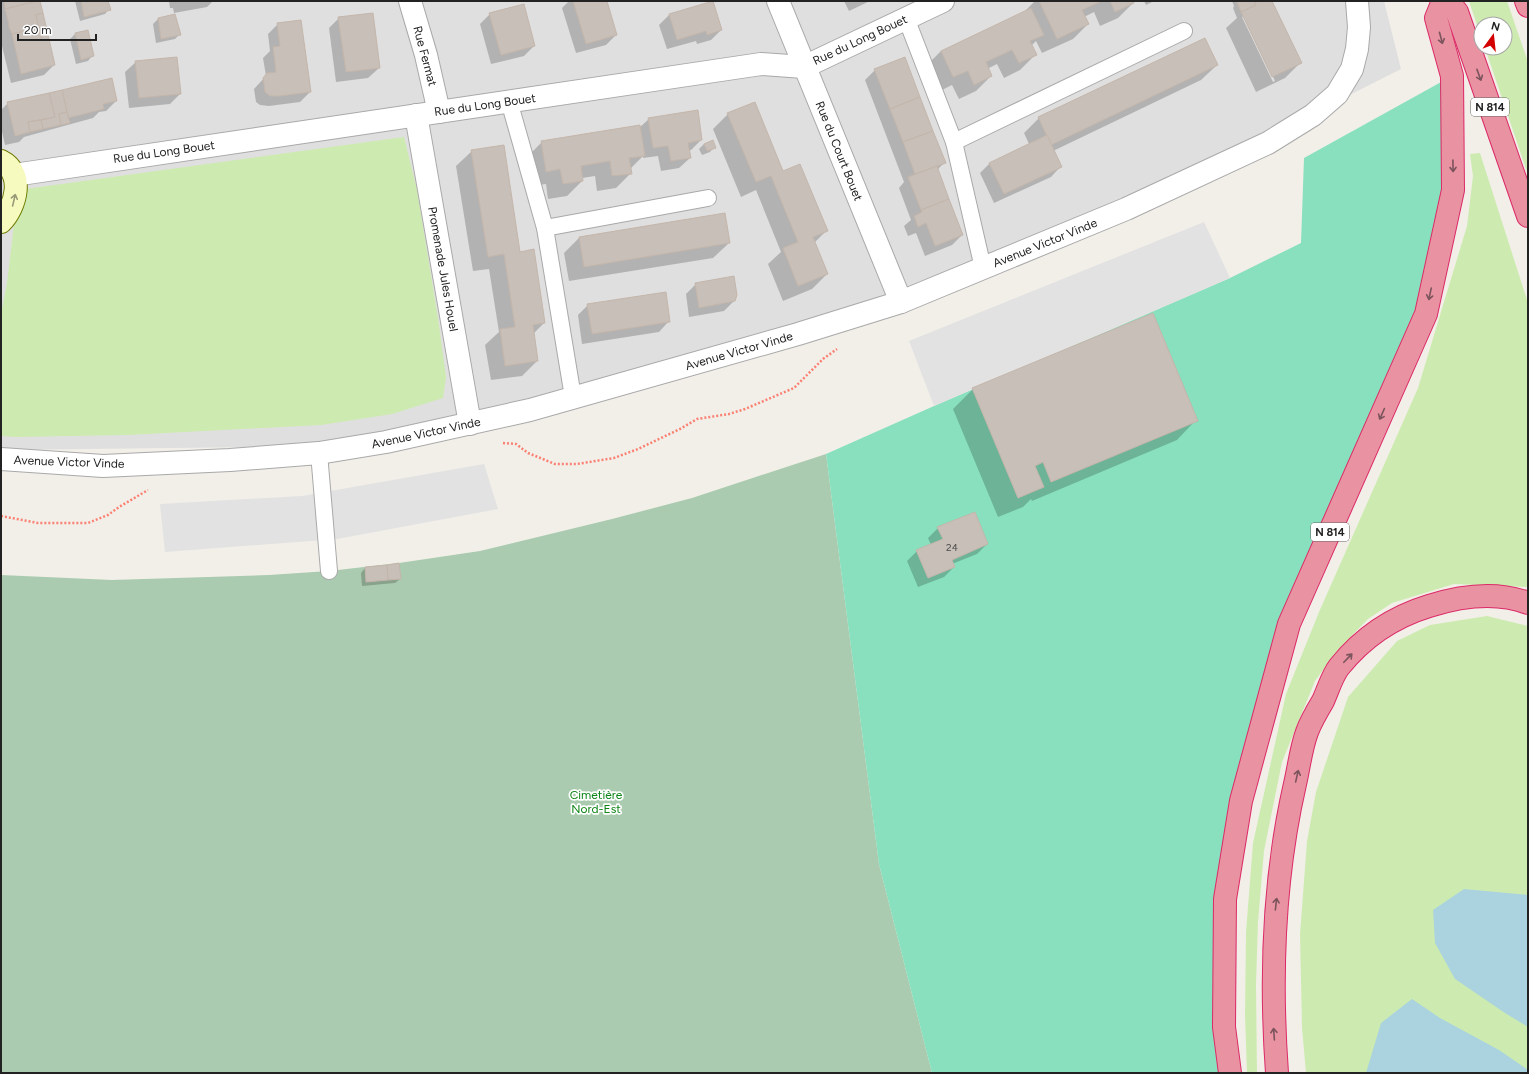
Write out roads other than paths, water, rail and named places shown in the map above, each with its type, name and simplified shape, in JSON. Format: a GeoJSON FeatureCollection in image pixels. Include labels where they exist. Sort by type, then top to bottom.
{"type":"FeatureCollection","features":[{"type":"Feature","properties":{"kind":"highway","name":"N 814"},"geometry":{"type":"LineString","coordinates":[[1230,1073],[1224,1027],[1225,899],[1241,801],[1289,624],[1426,314],[1453,190],[1452,76],[1436,18],[1443,1]]}},
{"type":"Feature","properties":{"kind":"highway","name":"N 814"},"geometry":{"type":"LineString","coordinates":[[1448,1],[1457,12],[1528,216]]}},
{"type":"Feature","properties":{"kind":"highway"},"geometry":{"type":"LineString","coordinates":[[1526,1],[1528,6]]}},
{"type":"Feature","properties":{"kind":"highway"},"geometry":{"type":"LineString","coordinates":[[1277,1073],[1273,1010],[1276,911],[1282,858],[1290,807],[1307,733],[1339,668],[1367,638],[1389,622],[1411,611],[1440,602],[1471,596],[1502,596],[1528,603]]}},
{"type":"Feature","properties":{"kind":"street","name":"Rue Fermat"},"geometry":{"type":"LineString","coordinates":[[410,1],[426,55],[439,112]]}},
{"type":"Feature","properties":{"kind":"street","name":"Rue du Court Bouet"},"geometry":{"type":"LineString","coordinates":[[778,1],[901,302]]}},
{"type":"Feature","properties":{"kind":"street","name":"Rue du Long Bouet"},"geometry":{"type":"LineString","coordinates":[[7,168],[439,112],[761,64],[804,67],[943,1]]}},
{"type":"Feature","properties":{"kind":"street","name":"Avenue Victor Vinde"},"geometry":{"type":"LineString","coordinates":[[1,459],[104,466],[230,460],[319,453],[386,442],[530,410],[798,334],[901,302],[1126,209],[1268,143],[1313,115],[1337,94],[1352,69],[1357,49],[1359,27],[1357,1]]}},
{"type":"Feature","properties":{"kind":"street","name":"Promenade Jules Houel"},"geometry":{"type":"LineString","coordinates":[[416,115],[470,424]]}},
{"type":"Feature","properties":{"kind":"street"},"geometry":{"type":"LineString","coordinates":[[1,222],[9,214],[15,197],[16,184],[7,168]]}},
{"type":"Feature","properties":{"kind":"lane"},"geometry":{"type":"LineString","coordinates":[[906,18],[954,142],[983,268]]}},
{"type":"Feature","properties":{"kind":"lane"},"geometry":{"type":"LineString","coordinates":[[954,142],[1184,31]]}},
{"type":"Feature","properties":{"kind":"lane"},"geometry":{"type":"LineString","coordinates":[[510,101],[545,228],[573,397]]}},
{"type":"Feature","properties":{"kind":"lane"},"geometry":{"type":"LineString","coordinates":[[545,228],[708,198]]}},
{"type":"Feature","properties":{"kind":"lane"},"geometry":{"type":"LineString","coordinates":[[319,453],[328,571]]}},
{"type":"Feature","properties":{"kind":"water"},"geometry":{"type":"Polygon","coordinates":[[[1464,889],[1528,895],[1528,1027],[1455,979],[1435,943],[1433,910],[1464,889]]]}},
{"type":"Feature","properties":{"kind":"water"},"geometry":{"type":"Polygon","coordinates":[[[1412,999],[1440,1018],[1499,1050],[1528,1070],[1528,1073],[1366,1073],[1381,1023],[1412,999]]]}},
{"type":"Feature","properties":{"kind":"park label","name":"Cimetière Nord-Est"},"geometry":{"type":"Point","coordinates":[596,802]}}]}
